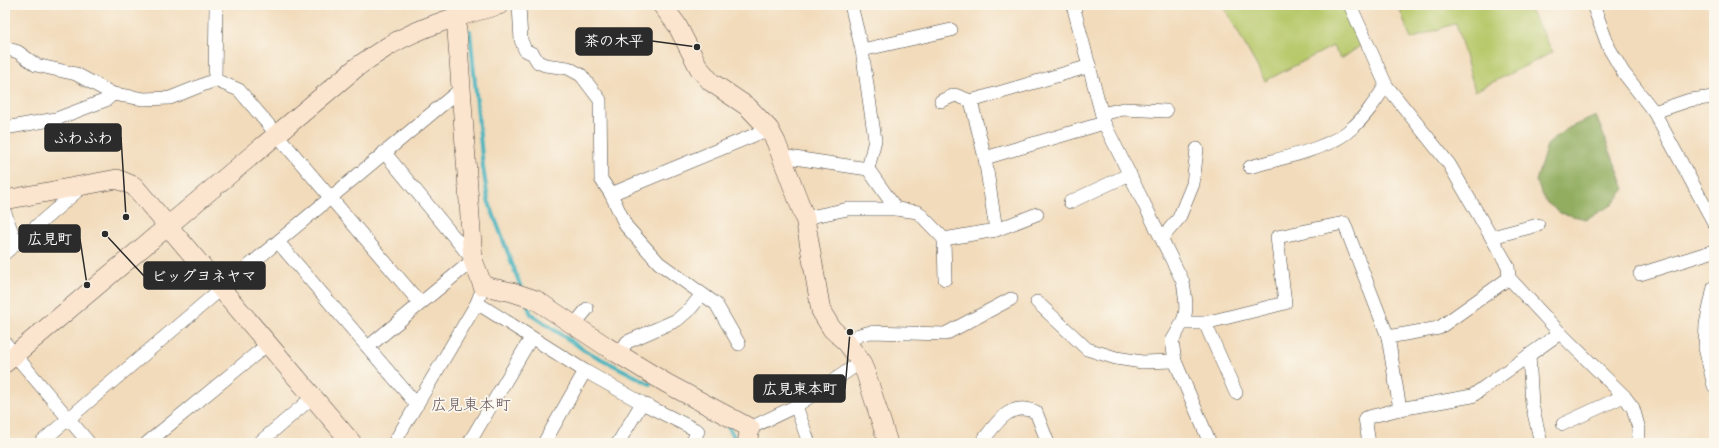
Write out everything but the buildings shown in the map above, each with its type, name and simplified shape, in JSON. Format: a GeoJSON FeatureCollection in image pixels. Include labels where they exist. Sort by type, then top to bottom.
{"type":"FeatureCollection","features":[{"type":"Feature","properties":{"kind":"street"},"geometry":{"type":"LineString","coordinates":[[215,80],[216,5]]}},
{"type":"Feature","properties":{"kind":"street"},"geometry":{"type":"LineString","coordinates":[[90,443],[69,418],[8,354],[167,225],[357,67],[385,48],[432,25],[456,16],[499,5]]}},
{"type":"Feature","properties":{"kind":"street"},"geometry":{"type":"LineString","coordinates":[[519,5],[521,40],[526,50],[533,54],[538,62],[545,65],[568,68],[581,75],[600,100],[602,179],[626,226],[659,263],[716,304],[739,344]]}},
{"type":"Feature","properties":{"kind":"street"},"geometry":{"type":"LineString","coordinates":[[662,5],[677,25],[699,68],[711,82],[748,107],[769,129],[776,142],[805,218],[822,311],[832,329],[847,343],[861,362],[888,443]]}},
{"type":"Feature","properties":{"kind":"street"},"geometry":{"type":"LineString","coordinates":[[851,5],[862,50],[875,140],[868,169]]}},
{"type":"Feature","properties":{"kind":"street"},"geometry":{"type":"LineString","coordinates":[[1073,5],[1103,119],[1183,282],[1187,307],[1184,323],[1172,341],[1175,361],[1210,443]]}},
{"type":"Feature","properties":{"kind":"street"},"geometry":{"type":"LineString","coordinates":[[1350,5],[1386,85],[1449,164],[1508,266],[1509,278],[1560,333],[1624,396],[1633,408],[1639,429],[1638,443]]}},
{"type":"Feature","properties":{"kind":"street"},"geometry":{"type":"LineString","coordinates":[[1593,5],[1609,48],[1624,72],[1654,112],[1710,205],[1714,222]]}},
{"type":"Feature","properties":{"kind":"street"},"geometry":{"type":"LineString","coordinates":[[456,16],[473,260],[480,295],[531,338],[642,403],[698,431],[692,443]]}},
{"type":"Feature","properties":{"kind":"street"},"geometry":{"type":"LineString","coordinates":[[862,50],[951,30]]}},
{"type":"Feature","properties":{"kind":"street"},"geometry":{"type":"LineString","coordinates":[[5,48],[18,52],[36,65],[76,74],[113,94],[144,99],[170,98],[215,80],[239,90],[420,303]]}},
{"type":"Feature","properties":{"kind":"street"},"geometry":{"type":"LineString","coordinates":[[941,101],[955,95],[971,101],[1090,66]]}},
{"type":"Feature","properties":{"kind":"street"},"geometry":{"type":"LineString","coordinates":[[1250,167],[1325,145],[1352,129],[1374,103],[1386,85]]}},
{"type":"Feature","properties":{"kind":"street"},"geometry":{"type":"LineString","coordinates":[[40,443],[221,289],[461,89]]}},
{"type":"Feature","properties":{"kind":"street"},"geometry":{"type":"LineString","coordinates":[[5,128],[56,119],[106,100],[113,94]]}},
{"type":"Feature","properties":{"kind":"street"},"geometry":{"type":"LineString","coordinates":[[1654,112],[1690,100],[1714,98]]}},
{"type":"Feature","properties":{"kind":"street"},"geometry":{"type":"LineString","coordinates":[[971,101],[985,158],[996,230]]}},
{"type":"Feature","properties":{"kind":"street"},"geometry":{"type":"LineString","coordinates":[[985,158],[1103,119],[1123,109],[1166,111]]}},
{"type":"Feature","properties":{"kind":"street"},"geometry":{"type":"LineString","coordinates":[[611,194],[769,129]]}},
{"type":"Feature","properties":{"kind":"street"},"geometry":{"type":"LineString","coordinates":[[1162,238],[1179,218],[1193,184],[1197,149]]}},
{"type":"Feature","properties":{"kind":"street"},"geometry":{"type":"LineString","coordinates":[[384,152],[473,260]]}},
{"type":"Feature","properties":{"kind":"street"},"geometry":{"type":"LineString","coordinates":[[782,156],[868,169],[896,209]]}},
{"type":"Feature","properties":{"kind":"street"},"geometry":{"type":"LineString","coordinates":[[1070,202],[1130,174]]}},
{"type":"Feature","properties":{"kind":"street"},"geometry":{"type":"LineString","coordinates":[[5,200],[117,179],[134,186],[352,443]]}},
{"type":"Feature","properties":{"kind":"street"},"geometry":{"type":"LineString","coordinates":[[5,253],[86,184]]}},
{"type":"Feature","properties":{"kind":"street"},"geometry":{"type":"LineString","coordinates":[[805,218],[848,209],[896,209],[918,212],[944,239],[945,279]]}},
{"type":"Feature","properties":{"kind":"street"},"geometry":{"type":"LineString","coordinates":[[5,213],[16,244]]}},
{"type":"Feature","properties":{"kind":"street"},"geometry":{"type":"LineString","coordinates":[[944,239],[996,230],[1037,214]]}},
{"type":"Feature","properties":{"kind":"street"},"geometry":{"type":"LineString","coordinates":[[1184,323],[1205,323],[1285,303],[1277,237],[1344,223],[1388,337],[1400,409]]}},
{"type":"Feature","properties":{"kind":"street"},"geometry":{"type":"LineString","coordinates":[[1492,237],[1538,225]]}},
{"type":"Feature","properties":{"kind":"street"},"geometry":{"type":"LineString","coordinates":[[278,242],[417,405]]}},
{"type":"Feature","properties":{"kind":"street"},"geometry":{"type":"LineString","coordinates":[[1640,274],[1714,252]]}},
{"type":"Feature","properties":{"kind":"street"},"geometry":{"type":"LineString","coordinates":[[368,347],[473,260]]}},
{"type":"Feature","properties":{"kind":"street"},"geometry":{"type":"LineString","coordinates":[[1388,337],[1439,328],[1509,278]]}},
{"type":"Feature","properties":{"kind":"street"},"geometry":{"type":"LineString","coordinates":[[1714,287],[1710,323],[1705,348],[1714,386]]}},
{"type":"Feature","properties":{"kind":"street"},"geometry":{"type":"LineString","coordinates":[[619,354],[627,342],[677,320],[691,308],[702,294]]}},
{"type":"Feature","properties":{"kind":"street"},"geometry":{"type":"LineString","coordinates":[[480,295],[536,300],[748,436],[861,362]]}},
{"type":"Feature","properties":{"kind":"street"},"geometry":{"type":"LineString","coordinates":[[394,443],[480,295]]}},
{"type":"Feature","properties":{"kind":"street"},"geometry":{"type":"LineString","coordinates":[[847,343],[859,335],[871,332],[946,334],[1011,299]]}},
{"type":"Feature","properties":{"kind":"street"},"geometry":{"type":"LineString","coordinates":[[1037,302],[1087,349],[1116,358],[1142,362],[1175,361]]}},
{"type":"Feature","properties":{"kind":"street"},"geometry":{"type":"LineString","coordinates":[[574,325],[587,309]]}},
{"type":"Feature","properties":{"kind":"street"},"geometry":{"type":"LineString","coordinates":[[1205,323],[1236,393]]}},
{"type":"Feature","properties":{"kind":"street"},"geometry":{"type":"LineString","coordinates":[[1369,443],[1365,418],[1400,409],[1472,396],[1560,333]]}},
{"type":"Feature","properties":{"kind":"street"},"geometry":{"type":"LineString","coordinates":[[469,443],[531,338]]}},
{"type":"Feature","properties":{"kind":"street"},"geometry":{"type":"LineString","coordinates":[[147,443],[268,344]]}},
{"type":"Feature","properties":{"kind":"street"},"geometry":{"type":"LineString","coordinates":[[1529,355],[1532,405],[1541,443]]}},
{"type":"Feature","properties":{"kind":"street"},"geometry":{"type":"LineString","coordinates":[[544,443],[585,371]]}},
{"type":"Feature","properties":{"kind":"street"},"geometry":{"type":"LineString","coordinates":[[1563,424],[1624,396]]}},
{"type":"Feature","properties":{"kind":"street"},"geometry":{"type":"LineString","coordinates":[[260,443],[312,397]]}},
{"type":"Feature","properties":{"kind":"street"},"geometry":{"type":"LineString","coordinates":[[618,443],[642,403]]}},
{"type":"Feature","properties":{"kind":"street"},"geometry":{"type":"LineString","coordinates":[[796,406],[809,443]]}},
{"type":"Feature","properties":{"kind":"street"},"geometry":{"type":"LineString","coordinates":[[981,443],[1005,413],[1026,408],[1036,412],[1048,443]]}},
{"type":"Feature","properties":{"kind":"green space"},"geometry":{"type":"Polygon","coordinates":[[[1223,5],[1345,5],[1363,44],[1341,59],[1333,46],[1265,81],[1223,5]]]}},
{"type":"Feature","properties":{"kind":"green space"},"geometry":{"type":"Polygon","coordinates":[[[1405,5],[1527,5],[1553,52],[1475,91],[1456,23],[1411,39],[1400,10],[1405,5]]]}},
{"type":"Feature","properties":{"kind":"green space"},"geometry":{"type":"Polygon","coordinates":[[[1596,116],[1625,189],[1612,205],[1586,219],[1560,213],[1546,202],[1536,181],[1547,145],[1566,129],[1596,116]]]}},
{"type":"Feature","properties":{"kind":"waterway"},"geometry":{"type":"LineString","coordinates":[[470,31],[483,167],[488,200],[522,290]]}},
{"type":"Feature","properties":{"kind":"waterway"},"geometry":{"type":"LineString","coordinates":[[527,304],[531,314],[584,350],[650,384]]}},
{"type":"Feature","properties":{"kind":"waterway"},"geometry":{"type":"LineString","coordinates":[[727,424],[737,443]]}},
{"type":"Feature","properties":{"kind":"place","name":"茶の木平"},"geometry":{"type":"Point","coordinates":[697,47]}},
{"type":"Feature","properties":{"kind":"place","name":"ふわふわ"},"geometry":{"type":"Point","coordinates":[126,217]}},
{"type":"Feature","properties":{"kind":"place","name":"ビッグヨネヤマ"},"geometry":{"type":"Point","coordinates":[105,234]}},
{"type":"Feature","properties":{"kind":"place","name":"広見町"},"geometry":{"type":"Point","coordinates":[87,285]}},
{"type":"Feature","properties":{"kind":"place","name":"広見東本町"},"geometry":{"type":"Point","coordinates":[850,332]}},
{"type":"Feature","properties":{"kind":"district","name":"広見東本町"},"geometry":{"type":"Point","coordinates":[471,405]}}]}
